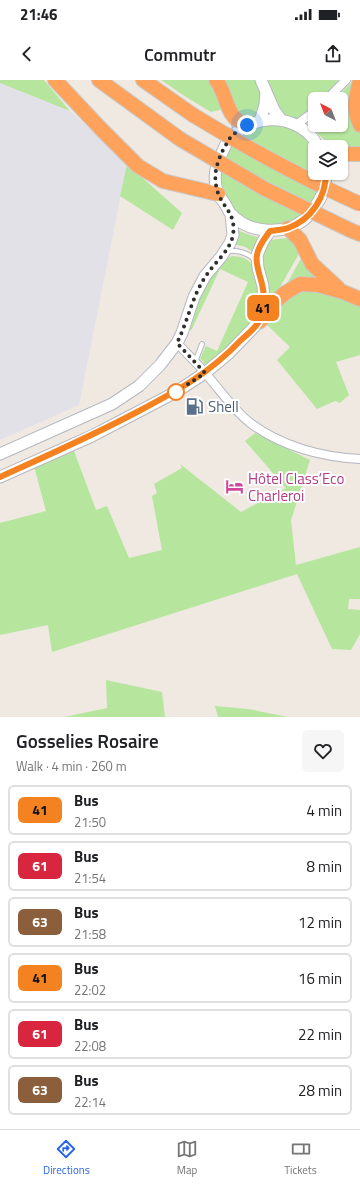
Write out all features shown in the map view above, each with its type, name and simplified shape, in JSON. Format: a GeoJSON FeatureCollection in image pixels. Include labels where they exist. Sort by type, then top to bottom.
{"type":"FeatureCollection","features":[{"type":"Feature","properties":{"kind":"highway"},"geometry":{"type":"LineString","coordinates":[[55,80],[138,166],[163,181],[218,194]]}},
{"type":"Feature","properties":{"kind":"highway"},"geometry":{"type":"LineString","coordinates":[[99,80],[180,139],[265,189],[355,232]]}},
{"type":"Feature","properties":{"kind":"highway"},"geometry":{"type":"LineString","coordinates":[[143,80],[193,115],[238,143],[314,184],[360,204]]}},
{"type":"Feature","properties":{"kind":"highway"},"geometry":{"type":"LineString","coordinates":[[216,80],[221,86],[232,116],[236,121],[247,125]]}},
{"type":"Feature","properties":{"kind":"highway"},"geometry":{"type":"LineString","coordinates":[[360,80],[354,102],[355,113],[360,125]]}},
{"type":"Feature","properties":{"kind":"highway"},"geometry":{"type":"LineString","coordinates":[[348,154],[360,154]]}},
{"type":"Feature","properties":{"kind":"highway"},"geometry":{"type":"LineString","coordinates":[[288,228],[300,240],[312,264],[324,277],[343,292]]}},
{"type":"Feature","properties":{"kind":"highway"},"geometry":{"type":"LineString","coordinates":[[258,322],[267,315],[276,302],[285,293],[300,284],[318,285],[343,292],[360,299]]}},
{"type":"Feature","properties":{"kind":"main road"},"geometry":{"type":"LineString","coordinates":[[261,80],[274,110],[281,120]]}},
{"type":"Feature","properties":{"kind":"main road"},"geometry":{"type":"LineString","coordinates":[[260,121],[265,105],[266,91]]}},
{"type":"Feature","properties":{"kind":"main road"},"geometry":{"type":"LineString","coordinates":[[313,140],[310,135],[296,125],[281,120],[260,121],[247,125],[230,138],[217,161],[215,178],[218,194],[231,214],[244,224],[257,229],[270,231],[288,228],[306,219],[322,198],[326,180]]}},
{"type":"Feature","properties":{"kind":"main road"},"geometry":{"type":"LineString","coordinates":[[0,454],[112,404],[139,386],[160,365],[177,343],[186,324],[194,297],[205,276],[230,243],[233,235],[231,214]]}},
{"type":"Feature","properties":{"kind":"main road"},"geometry":{"type":"LineString","coordinates":[[0,476],[92,436],[176,392],[205,373],[229,353],[258,322],[264,305],[263,286],[257,255],[270,231]]}},
{"type":"Feature","properties":{"kind":"street"},"geometry":{"type":"LineString","coordinates":[[334,92],[346,80]]}},
{"type":"Feature","properties":{"kind":"street"},"geometry":{"type":"LineString","coordinates":[[296,125],[308,116]]}},
{"type":"Feature","properties":{"kind":"street"},"geometry":{"type":"LineString","coordinates":[[177,343],[205,373],[227,400],[248,421],[265,433],[288,444],[326,455],[360,459]]}},
{"type":"Feature","properties":{"kind":"lane"},"geometry":{"type":"LineString","coordinates":[[225,251],[235,250],[244,253],[252,257],[258,263]]}},
{"type":"Feature","properties":{"kind":"lane"},"geometry":{"type":"LineString","coordinates":[[195,362],[202,344]]}},
{"type":"Feature","properties":{"kind":"shaded area"},"geometry":{"type":"Polygon","coordinates":[[[0,83],[70,111],[127,164],[79,405],[0,440],[0,83]]]}},
{"type":"Feature","properties":{"kind":"green space"},"geometry":{"type":"Polygon","coordinates":[[[0,80],[44,80],[70,111],[0,83],[0,80]]]}},
{"type":"Feature","properties":{"kind":"green space"},"geometry":{"type":"Polygon","coordinates":[[[161,80],[211,80],[223,109],[211,112],[161,80]]]}},
{"type":"Feature","properties":{"kind":"green space"},"geometry":{"type":"Polygon","coordinates":[[[220,80],[257,80],[265,105],[263,114],[248,120],[238,120],[220,80]]]}},
{"type":"Feature","properties":{"kind":"green space"},"geometry":{"type":"Polygon","coordinates":[[[260,80],[338,80],[331,92],[308,92],[307,118],[287,121],[296,125],[309,140],[308,180],[325,180],[322,198],[288,228],[244,224],[220,197],[217,161],[247,125],[281,120],[260,80]]]}},
{"type":"Feature","properties":{"kind":"green space"},"geometry":{"type":"Polygon","coordinates":[[[354,80],[360,130],[360,148],[348,148],[348,140],[324,140],[318,134],[318,132],[348,132],[348,92],[342,92],[354,80]]]}},
{"type":"Feature","properties":{"kind":"green space"},"geometry":{"type":"Polygon","coordinates":[[[127,164],[182,213],[173,230],[120,196],[127,164]]]}},
{"type":"Feature","properties":{"kind":"green space"},"geometry":{"type":"Polygon","coordinates":[[[237,230],[260,238],[253,253],[245,247],[234,245],[237,230]]]}},
{"type":"Feature","properties":{"kind":"green space"},"geometry":{"type":"Polygon","coordinates":[[[288,238],[294,241],[300,252],[280,287],[281,291],[270,303],[261,258],[269,240],[288,238]]]}},
{"type":"Feature","properties":{"kind":"green space"},"geometry":{"type":"Polygon","coordinates":[[[303,255],[319,278],[285,287],[303,255]]]}},
{"type":"Feature","properties":{"kind":"green space"},"geometry":{"type":"Polygon","coordinates":[[[232,256],[246,259],[252,264],[260,297],[259,309],[252,323],[247,329],[227,348],[205,364],[200,358],[206,346],[217,351],[248,282],[220,269],[191,331],[190,329],[200,298],[209,278],[215,269],[232,256]]]}},
{"type":"Feature","properties":{"kind":"green space"},"geometry":{"type":"Polygon","coordinates":[[[312,289],[360,305],[360,355],[336,362],[349,395],[340,403],[335,401],[317,409],[277,360],[290,347],[265,323],[286,301],[299,291],[312,289]]]}},
{"type":"Feature","properties":{"kind":"green space"},"geometry":{"type":"Polygon","coordinates":[[[255,433],[310,460],[291,520],[296,565],[360,547],[360,599],[349,599],[348,609],[360,610],[360,634],[351,650],[332,649],[297,574],[52,652],[48,625],[0,635],[0,523],[46,511],[34,466],[74,451],[96,510],[107,506],[129,558],[162,550],[152,496],[157,493],[154,484],[182,468],[180,464],[241,512],[286,488],[245,441],[255,433]]]}},
{"type":"Feature","properties":{"kind":"green space"},"geometry":{"type":"Polygon","coordinates":[[[106,680],[162,692],[165,717],[64,717],[107,708],[106,680]]]}},
{"type":"Feature","properties":{"kind":"green space"},"geometry":{"type":"Polygon","coordinates":[[[215,706],[248,709],[288,717],[218,717],[215,706]]]}},
{"type":"Feature","properties":{"kind":"bus line","name":"41"},"geometry":{"type":"LineString","coordinates":[[0,477],[92,436],[176,392],[205,373],[229,353],[258,322],[264,305],[263,286],[258,268],[257,255],[263,242],[270,231],[288,228],[306,219],[322,198],[326,180]]}},
{"type":"Feature","properties":{"kind":"place","name":"Shell"},"geometry":{"type":"Point","coordinates":[195,406]}},
{"type":"Feature","properties":{"kind":"place","name":"Hôtel Class‘Eco Charleroi"},"geometry":{"type":"Point","coordinates":[235,487]}},
{"type":"Feature","properties":{"kind":"route"},"geometry":{"type":"LineString","coordinates":[[176,392],[205,373],[177,343],[186,324],[194,297],[205,276],[225,251],[233,235],[231,214],[218,194],[215,178],[217,161],[230,138],[247,125]]}}]}
